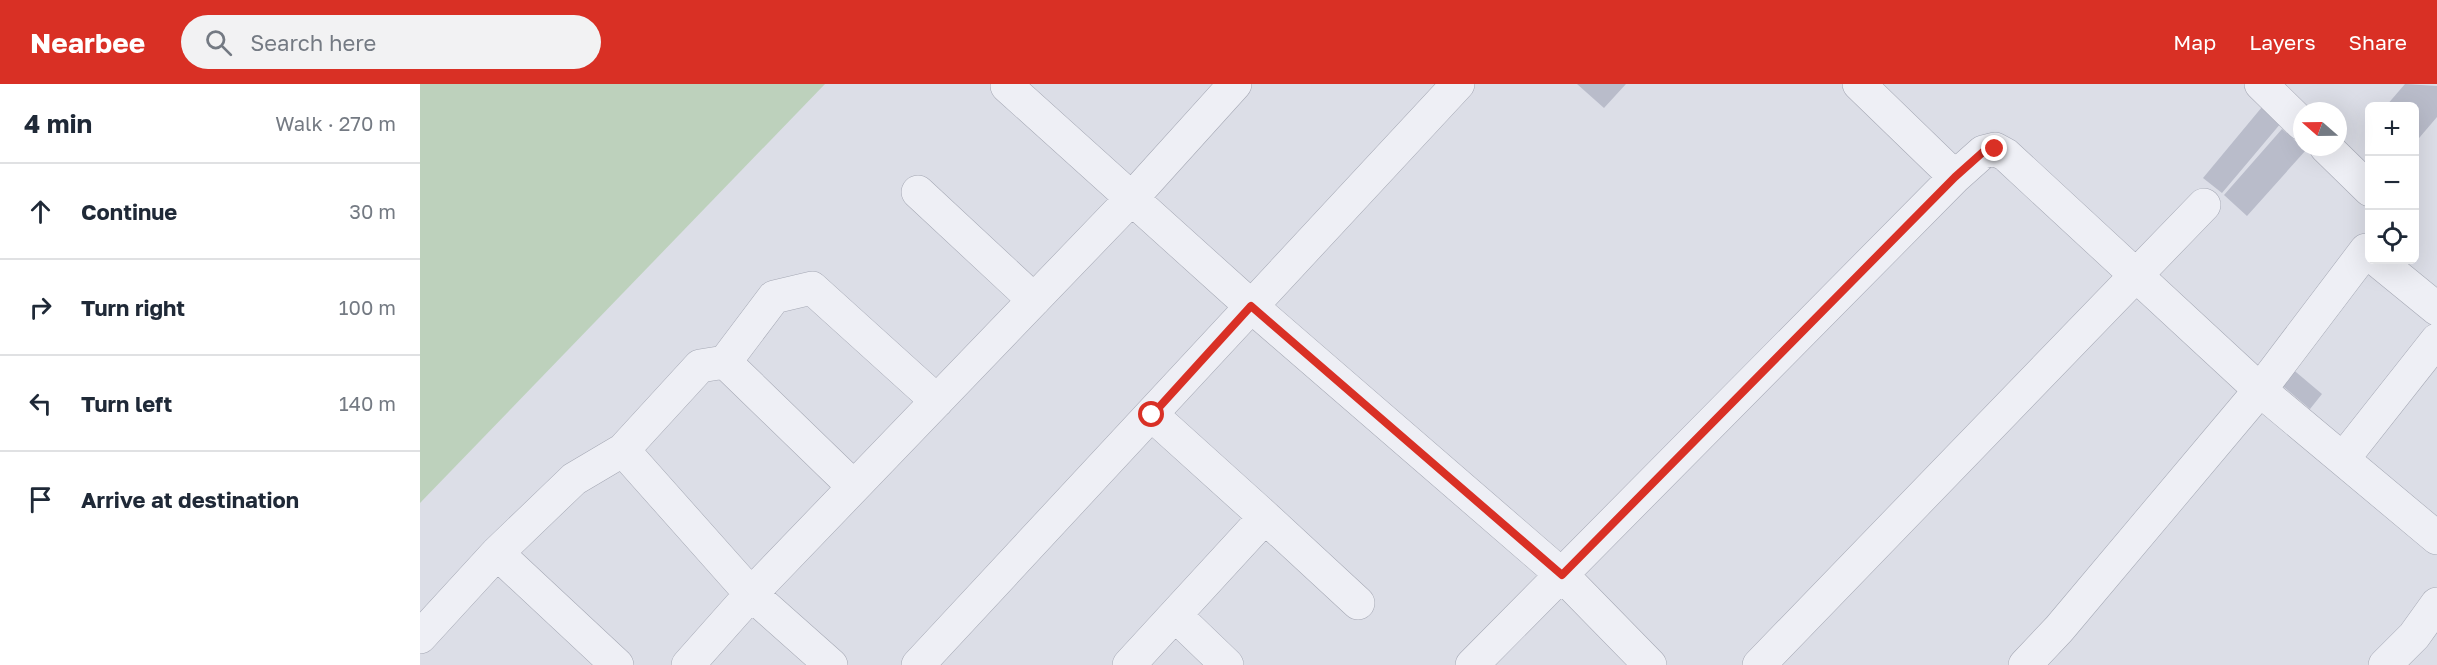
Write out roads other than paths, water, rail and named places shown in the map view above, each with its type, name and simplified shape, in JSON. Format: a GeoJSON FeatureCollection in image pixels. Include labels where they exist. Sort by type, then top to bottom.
{"type":"FeatureCollection","features":[{"type":"Feature","properties":{"kind":"street"},"geometry":{"type":"LineString","coordinates":[[688,665],[751,594],[1132,198],[1235,84]]}},
{"type":"Feature","properties":{"kind":"street"},"geometry":{"type":"LineString","coordinates":[[1858,84],[1955,177]]}},
{"type":"Feature","properties":{"kind":"street"},"geometry":{"type":"LineString","coordinates":[[2261,84],[2293,115]]}},
{"type":"Feature","properties":{"kind":"street"},"geometry":{"type":"LineString","coordinates":[[1007,86],[1251,306],[1562,575],[1650,665]]}},
{"type":"Feature","properties":{"kind":"street"},"geometry":{"type":"LineString","coordinates":[[918,665],[1152,415],[1442,90]]}},
{"type":"Feature","properties":{"kind":"street"},"geometry":{"type":"LineString","coordinates":[[1472,665],[1955,177],[1983,152],[1995,149],[2260,390],[2437,538]]}},
{"type":"Feature","properties":{"kind":"street"},"geometry":{"type":"LineString","coordinates":[[2335,156],[2365,185]]}},
{"type":"Feature","properties":{"kind":"street"},"geometry":{"type":"LineString","coordinates":[[918,192],[1034,300]]}},
{"type":"Feature","properties":{"kind":"street"},"geometry":{"type":"LineString","coordinates":[[1759,665],[2204,205]]}},
{"type":"Feature","properties":{"kind":"street"},"geometry":{"type":"LineString","coordinates":[[2025,665],[2059,629],[2260,390],[2365,259]]}},
{"type":"Feature","properties":{"kind":"street"},"geometry":{"type":"LineString","coordinates":[[2385,264],[2436,306]]}},
{"type":"Feature","properties":{"kind":"street"},"geometry":{"type":"LineString","coordinates":[[420,637],[497,553],[574,479],[623,450],[700,366],[725,362],[774,297],[812,288],[937,401]]}},
{"type":"Feature","properties":{"kind":"street"},"geometry":{"type":"LineString","coordinates":[[2343,459],[2437,340]]}},
{"type":"Feature","properties":{"kind":"street"},"geometry":{"type":"LineString","coordinates":[[725,362],[854,487]]}},
{"type":"Feature","properties":{"kind":"street"},"geometry":{"type":"LineString","coordinates":[[1152,415],[1358,603]]}},
{"type":"Feature","properties":{"kind":"street"},"geometry":{"type":"LineString","coordinates":[[623,450],[751,594],[831,665]]}},
{"type":"Feature","properties":{"kind":"street"},"geometry":{"type":"LineString","coordinates":[[1129,665],[1265,518]]}},
{"type":"Feature","properties":{"kind":"street"},"geometry":{"type":"LineString","coordinates":[[497,553],[618,665]]}},
{"type":"Feature","properties":{"kind":"street"},"geometry":{"type":"LineString","coordinates":[[2401,660],[2437,604]]}},
{"type":"Feature","properties":{"kind":"street"},"geometry":{"type":"LineString","coordinates":[[1175,615],[1227,665]]}}]}
